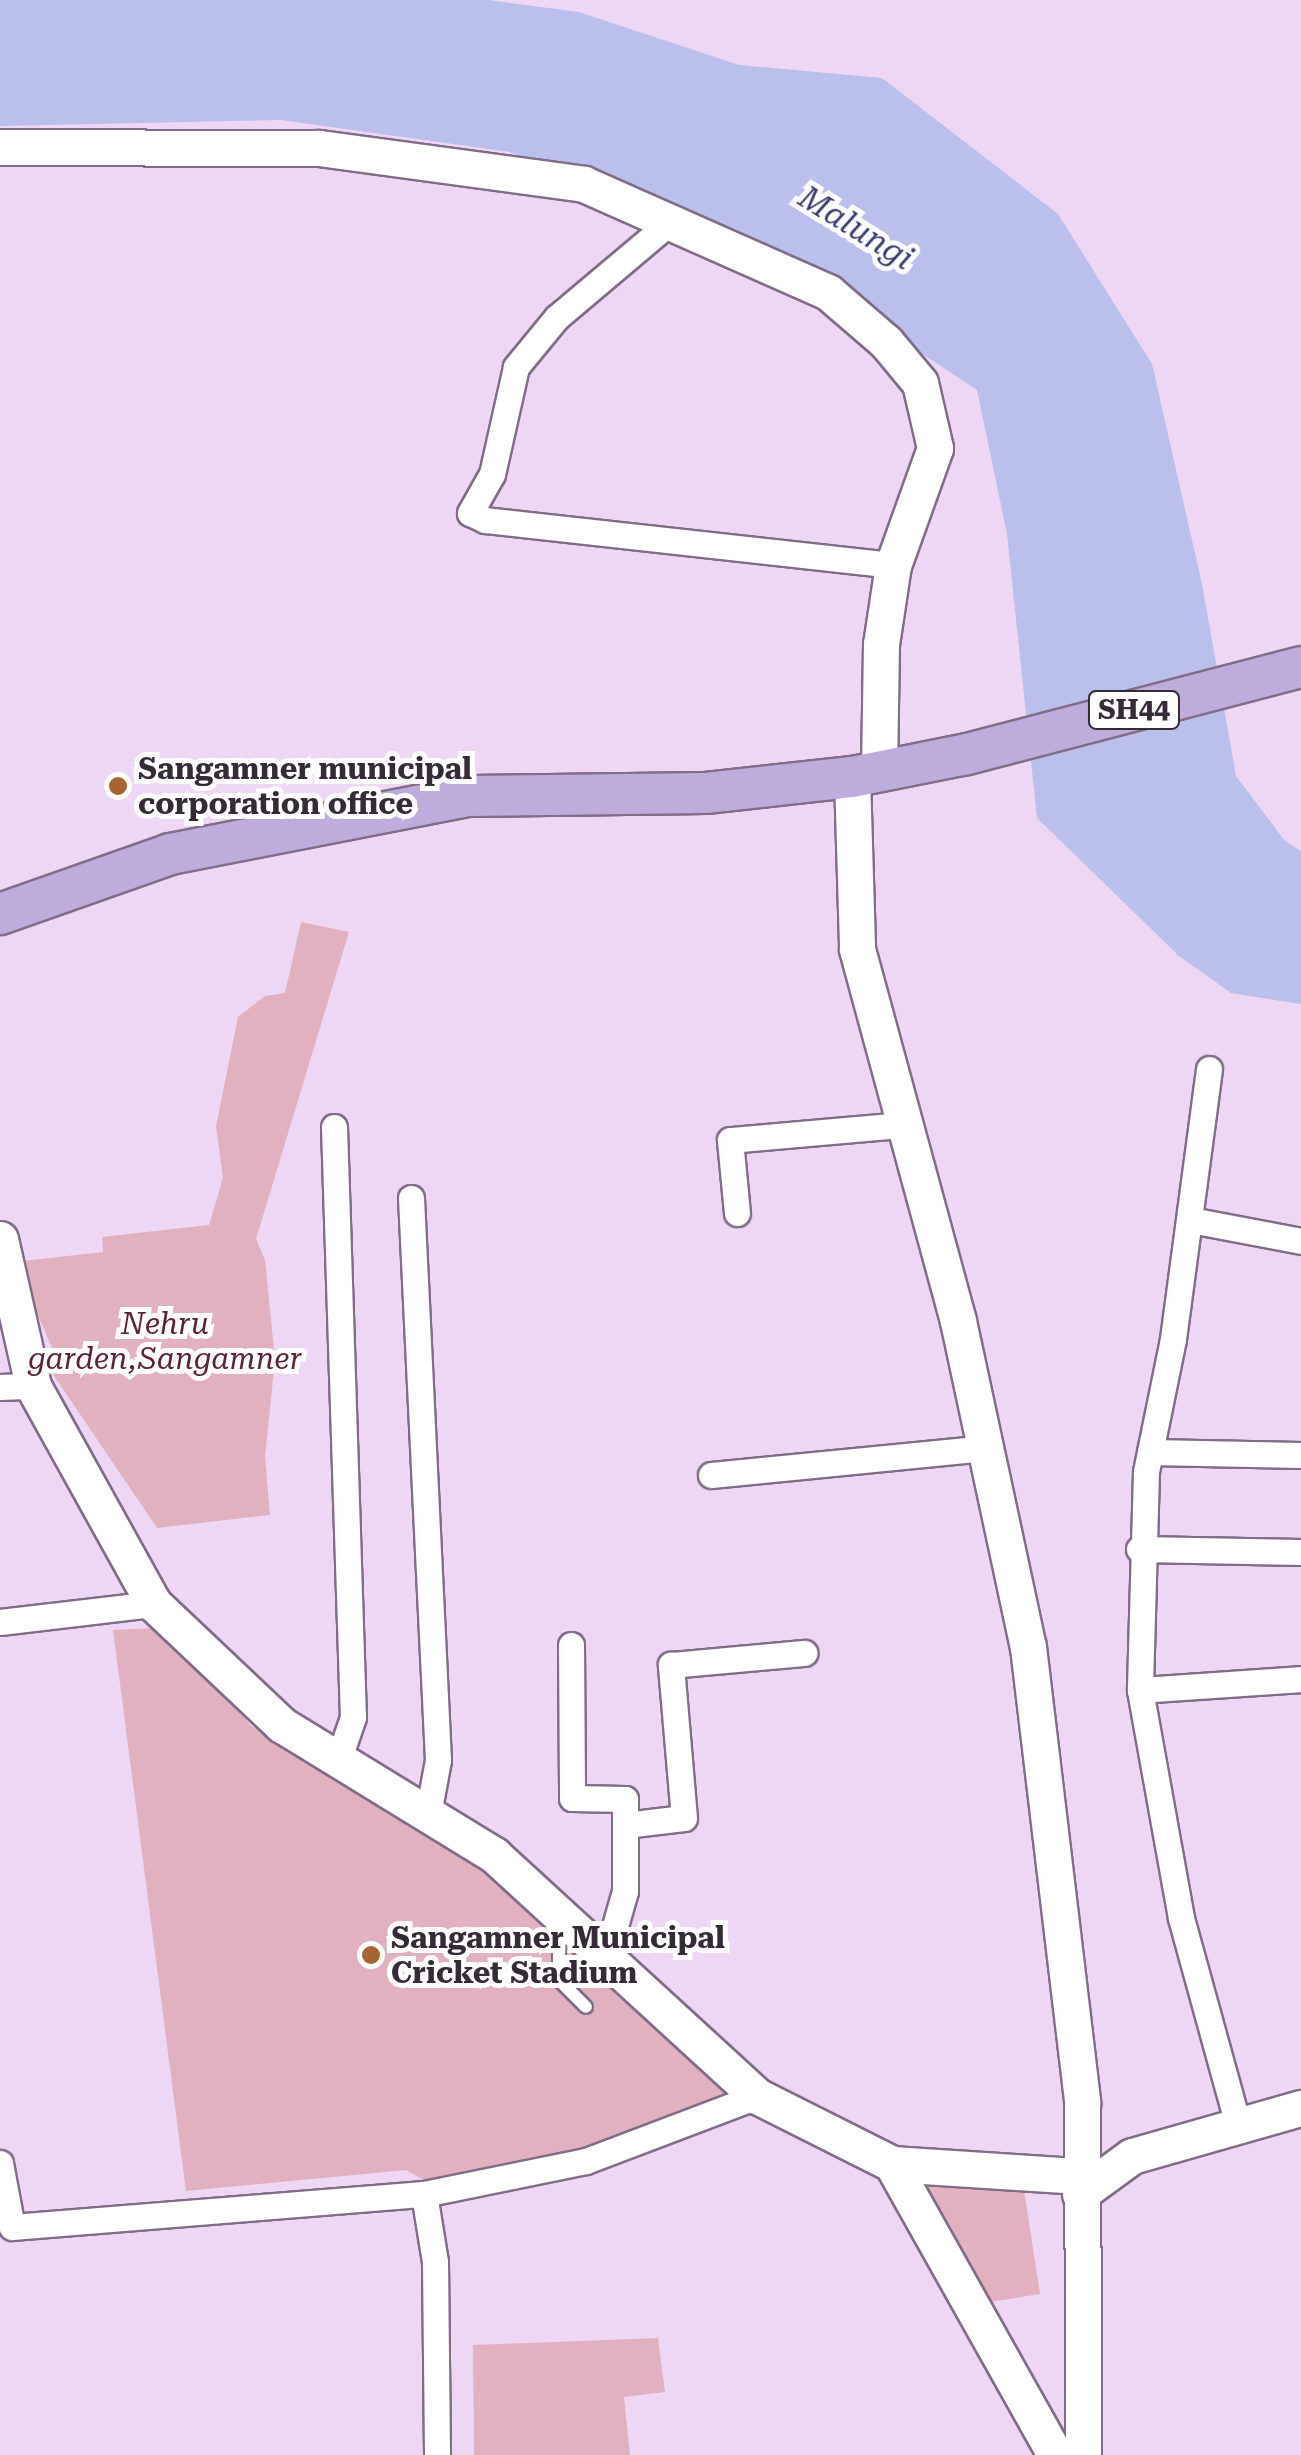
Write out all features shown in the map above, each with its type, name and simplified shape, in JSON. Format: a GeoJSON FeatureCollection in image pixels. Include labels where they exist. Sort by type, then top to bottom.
{"type":"FeatureCollection","features":[{"type":"Feature","properties":{"kind":"main road","name":"SH44"},"geometry":{"type":"LineString","coordinates":[[0,914],[170,854],[469,796],[706,793],[865,774],[967,754],[1301,667]]}},
{"type":"Feature","properties":{"kind":"street"},"geometry":{"type":"LineString","coordinates":[[0,147],[319,148],[584,184],[828,292],[886,342],[920,383],[934,448],[893,565],[865,774],[857,949],[988,1448],[1028,1647],[1082,2102],[1083,2455]]}},
{"type":"Feature","properties":{"kind":"street"},"geometry":{"type":"LineString","coordinates":[[670,222],[556,317],[516,367],[492,474],[470,513],[485,520],[893,565]]}},
{"type":"Feature","properties":{"kind":"street"},"geometry":{"type":"LineString","coordinates":[[1209,1069],[1190,1220],[1150,1452],[1139,1549],[1140,1690],[1181,1918],[1237,2121]]}},
{"type":"Feature","properties":{"kind":"street"},"geometry":{"type":"LineString","coordinates":[[737,1212],[730,1140],[901,1126]]}},
{"type":"Feature","properties":{"kind":"street"},"geometry":{"type":"LineString","coordinates":[[334,1127],[353,1718],[338,1760]]}},
{"type":"Feature","properties":{"kind":"street"},"geometry":{"type":"LineString","coordinates":[[411,1198],[438,1760],[428,1814]]}},
{"type":"Feature","properties":{"kind":"street"},"geometry":{"type":"LineString","coordinates":[[1190,1220],[1301,1241]]}},
{"type":"Feature","properties":{"kind":"street"},"geometry":{"type":"LineString","coordinates":[[0,1239],[17,1386],[154,1604],[218,1670],[282,1725],[494,1854],[605,1961],[758,2096],[892,2164],[1080,2185],[1132,2156],[1237,2121],[1301,2108]]}},
{"type":"Feature","properties":{"kind":"street"},"geometry":{"type":"LineString","coordinates":[[712,1475],[988,1448]]}},
{"type":"Feature","properties":{"kind":"street"},"geometry":{"type":"LineString","coordinates":[[1150,1452],[1301,1455]]}},
{"type":"Feature","properties":{"kind":"street"},"geometry":{"type":"LineString","coordinates":[[1139,1549],[1301,1552]]}},
{"type":"Feature","properties":{"kind":"street"},"geometry":{"type":"LineString","coordinates":[[0,1622],[154,1604]]}},
{"type":"Feature","properties":{"kind":"street"},"geometry":{"type":"LineString","coordinates":[[570,1645],[572,1798],[625,1799],[625,1891],[605,1961]]}},
{"type":"Feature","properties":{"kind":"street"},"geometry":{"type":"LineString","coordinates":[[625,1824],[684,1818],[671,1664],[804,1654]]}},
{"type":"Feature","properties":{"kind":"street"},"geometry":{"type":"LineString","coordinates":[[1140,1690],[1301,1679]]}},
{"type":"Feature","properties":{"kind":"street"},"geometry":{"type":"LineString","coordinates":[[0,2163],[12,2227],[424,2194],[586,2160],[758,2096]]}},
{"type":"Feature","properties":{"kind":"street"},"geometry":{"type":"LineString","coordinates":[[892,2164],[1055,2455]]}},
{"type":"Feature","properties":{"kind":"street"},"geometry":{"type":"LineString","coordinates":[[424,2194],[435,2262],[437,2455]]}},
{"type":"Feature","properties":{"kind":"lane"},"geometry":{"type":"LineString","coordinates":[[560,1918],[559,1980],[586,2007]]}},
{"type":"Feature","properties":{"kind":"green space","name":"Nehru garden,Sangamner"},"geometry":{"type":"Polygon","coordinates":[[[301,922],[349,932],[256,1239],[265,1260],[275,1360],[265,1457],[270,1515],[157,1528],[48,1367],[60,1365],[14,1262],[103,1252],[102,1237],[209,1225],[223,1178],[216,1126],[238,1017],[265,996],[285,993],[301,922]]]}},
{"type":"Feature","properties":{"kind":"green space","name":"Sangamner Municipal Cricket Stadium"},"geometry":{"type":"Polygon","coordinates":[[[178,1627],[250,1725],[345,1783],[434,1826],[726,2077],[727,2104],[441,2190],[406,2170],[186,2191],[113,1630],[178,1627]]]}},
{"type":"Feature","properties":{"kind":"green space"},"geometry":{"type":"Polygon","coordinates":[[[913,2167],[1023,2183],[1040,2294],[984,2303],[913,2167]]]}},
{"type":"Feature","properties":{"kind":"green space"},"geometry":{"type":"Polygon","coordinates":[[[658,2338],[665,2392],[624,2397],[630,2455],[474,2455],[473,2345],[658,2338]]]}},
{"type":"Feature","properties":{"kind":"water","name":"Malungi"},"geometry":{"type":"Polygon","coordinates":[[[0,0],[488,0],[579,12],[739,65],[882,78],[1058,214],[1152,364],[1202,584],[1236,776],[1285,841],[1301,851],[1301,1004],[1231,993],[1179,956],[1037,818],[1007,534],[977,390],[812,281],[510,152],[281,120],[0,126],[0,0]]]}},
{"type":"Feature","properties":{"kind":"place","name":"Sangamner municipal corporation office"},"geometry":{"type":"Point","coordinates":[118,786]}},
{"type":"Feature","properties":{"kind":"place","name":"Sangamner Municipal Cricket Stadium"},"geometry":{"type":"Point","coordinates":[371,1955]}}]}
